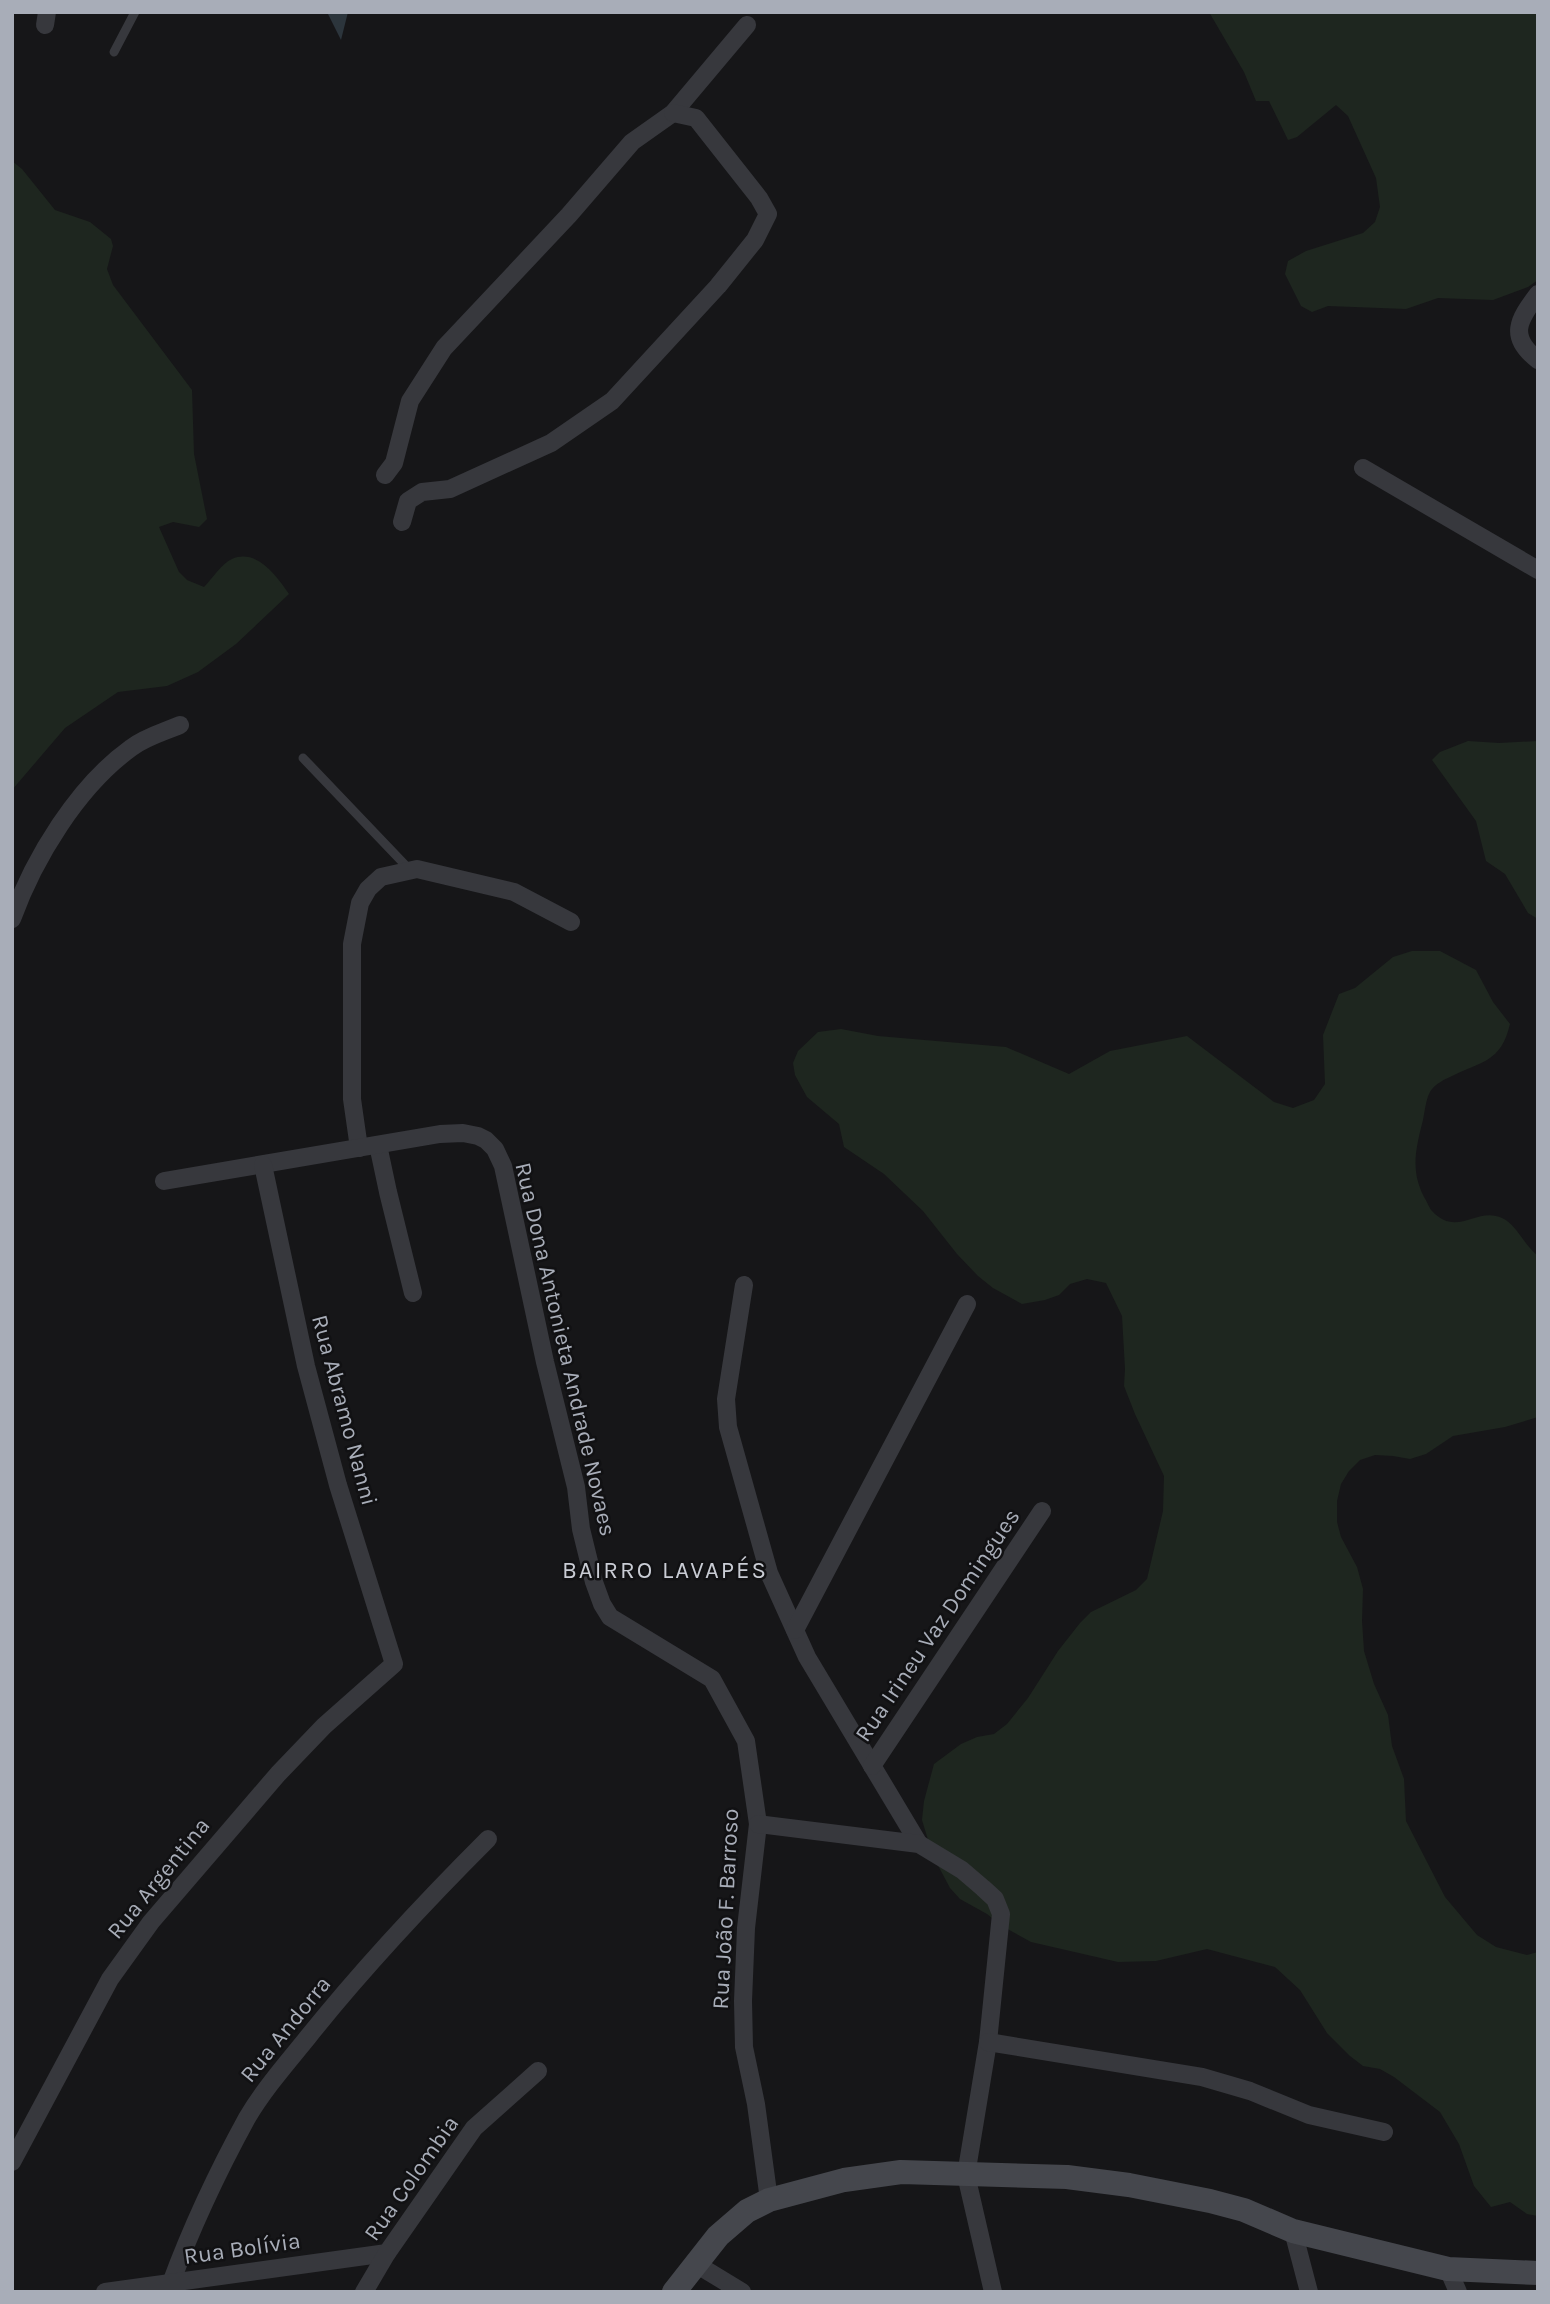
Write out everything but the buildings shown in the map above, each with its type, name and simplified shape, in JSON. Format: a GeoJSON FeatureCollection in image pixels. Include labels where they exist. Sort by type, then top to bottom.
{"type":"FeatureCollection","features":[{"type":"Feature","properties":{"kind":"main road"},"geometry":{"type":"LineString","coordinates":[[674,2292],[718,2236],[747,2211],[769,2200],[844,2179],[901,2172],[1067,2177],[1188,2195],[1244,2210],[1293,2231],[1448,2269],[1538,2273]]}},
{"type":"Feature","properties":{"kind":"street"},"geometry":{"type":"LineString","coordinates":[[385,475],[394,463],[410,401],[444,348],[569,215],[632,142],[673,113],[747,25]]}},
{"type":"Feature","properties":{"kind":"street"},"geometry":{"type":"LineString","coordinates":[[402,522],[408,501],[422,492],[450,489],[551,443],[612,401],[718,286],[755,240],[768,214],[759,198],[696,118],[673,113]]}},
{"type":"Feature","properties":{"kind":"street"},"geometry":{"type":"LineString","coordinates":[[1538,294],[1523,313],[1519,326],[1519,340],[1528,353],[1538,360]]}},
{"type":"Feature","properties":{"kind":"street"},"geometry":{"type":"LineString","coordinates":[[1363,468],[1538,570]]}},
{"type":"Feature","properties":{"kind":"street"},"geometry":{"type":"LineString","coordinates":[[12,919],[32,874],[55,835],[80,797],[105,768],[134,745],[180,725]]}},
{"type":"Feature","properties":{"kind":"street"},"geometry":{"type":"LineString","coordinates":[[359,1148],[352,1099],[352,944],[360,903],[368,889],[381,877],[417,869],[514,892],[571,922]]}},
{"type":"Feature","properties":{"kind":"street","name":"Rua Dona Antonieta Andrade Novaes"},"geometry":{"type":"LineString","coordinates":[[164,1181],[440,1134],[463,1133],[486,1140],[495,1149],[503,1166],[516,1217],[545,1362],[576,1487],[581,1530],[602,1604]]}},
{"type":"Feature","properties":{"kind":"street"},"geometry":{"type":"LineString","coordinates":[[378,1145],[413,1293]]}},
{"type":"Feature","properties":{"kind":"street","name":"Rua Abramo Nanni"},"geometry":{"type":"LineString","coordinates":[[263,1165],[309,1377],[338,1485],[394,1664]]}},
{"type":"Feature","properties":{"kind":"street"},"geometry":{"type":"LineString","coordinates":[[744,1285],[726,1399],[728,1427],[769,1573],[807,1657],[919,1844]]}},
{"type":"Feature","properties":{"kind":"street"},"geometry":{"type":"LineString","coordinates":[[795,1630],[967,1304]]}},
{"type":"Feature","properties":{"kind":"street","name":"Rua Irineu Vaz Domingues"},"geometry":{"type":"LineString","coordinates":[[872,1766],[1042,1511]]}},
{"type":"Feature","properties":{"kind":"street","name":"Rua João F. Barroso"},"geometry":{"type":"LineString","coordinates":[[602,1604],[610,1617],[626,1628],[712,1679],[746,1741],[758,1824],[746,1928],[744,2047],[769,2200]]}},
{"type":"Feature","properties":{"kind":"street","name":"Rua Argentina"},"geometry":{"type":"LineString","coordinates":[[12,2162],[110,1979],[152,1922],[278,1774],[324,1726],[394,1664]]}},
{"type":"Feature","properties":{"kind":"street"},"geometry":{"type":"LineString","coordinates":[[758,1824],[919,1844],[962,1870],[995,1899],[1002,1914],[988,2042],[966,2175],[993,2292]]}},
{"type":"Feature","properties":{"kind":"street","name":"Rua Andorra"},"geometry":{"type":"LineString","coordinates":[[171,2283],[202,2205],[265,2091],[399,1931],[488,1839]]}},
{"type":"Feature","properties":{"kind":"street"},"geometry":{"type":"LineString","coordinates":[[988,2042],[1202,2077],[1250,2091],[1309,2115],[1384,2132]]}},
{"type":"Feature","properties":{"kind":"street","name":"Rua Colombia"},"geometry":{"type":"LineString","coordinates":[[364,2292],[387,2253],[474,2128],[538,2071]]}},
{"type":"Feature","properties":{"kind":"street"},"geometry":{"type":"LineString","coordinates":[[1293,2231],[1309,2292]]}},
{"type":"Feature","properties":{"kind":"street","name":"Rua Bolívia"},"geometry":{"type":"LineString","coordinates":[[105,2292],[387,2253]]}},
{"type":"Feature","properties":{"kind":"street"},"geometry":{"type":"LineString","coordinates":[[696,2264],[742,2292]]}},
{"type":"Feature","properties":{"kind":"street"},"geometry":{"type":"LineString","coordinates":[[1448,2269],[1458,2292]]}},
{"type":"Feature","properties":{"kind":"lane"},"geometry":{"type":"LineString","coordinates":[[114,52],[135,12]]}},
{"type":"Feature","properties":{"kind":"lane"},"geometry":{"type":"LineString","coordinates":[[303,758],[410,870]]}},
{"type":"Feature","properties":{"kind":"shaded area"},"geometry":{"type":"Polygon","coordinates":[[[327,12],[348,12],[341,40],[327,12]]]}},
{"type":"Feature","properties":{"kind":"shaded area"},"geometry":{"type":"Polygon","coordinates":[[[1209,12],[1538,12],[1538,280],[1528,287],[1493,300],[1438,298],[1406,309],[1328,306],[1312,312],[1301,306],[1285,274],[1288,261],[1306,251],[1363,233],[1375,222],[1380,207],[1376,178],[1348,116],[1336,105],[1297,137],[1288,140],[1269,101],[1256,101],[1244,72],[1209,12]]]}},
{"type":"Feature","properties":{"kind":"shaded area"},"geometry":{"type":"Polygon","coordinates":[[[12,161],[22,169],[55,210],[90,222],[111,239],[113,246],[107,269],[113,285],[192,390],[194,454],[207,519],[199,527],[173,522],[159,527],[179,572],[187,580],[204,587],[228,561],[250,557],[265,566],[289,594],[236,644],[198,672],[167,686],[118,692],[65,728],[12,790],[12,161]]]}},
{"type":"Feature","properties":{"kind":"shaded area"},"geometry":{"type":"Polygon","coordinates":[[[1468,741],[1538,741],[1538,919],[1528,913],[1505,874],[1486,861],[1476,821],[1432,760],[1440,752],[1468,741]]]}},
{"type":"Feature","properties":{"kind":"shaded area"},"geometry":{"type":"Polygon","coordinates":[[[1412,951],[1440,951],[1476,970],[1493,1002],[1510,1024],[1506,1037],[1495,1054],[1443,1080],[1430,1092],[1418,1140],[1416,1168],[1424,1197],[1431,1210],[1441,1219],[1459,1222],[1493,1215],[1502,1218],[1512,1225],[1538,1256],[1538,1417],[1505,1427],[1453,1436],[1426,1454],[1410,1459],[1375,1455],[1360,1460],[1341,1484],[1337,1501],[1337,1522],[1341,1537],[1357,1567],[1363,1589],[1364,1651],[1374,1684],[1388,1715],[1392,1746],[1404,1779],[1406,1821],[1445,1897],[1477,1935],[1496,1947],[1527,1955],[1538,1952],[1538,2216],[1527,2214],[1510,2202],[1491,2207],[1474,2186],[1459,2144],[1440,2112],[1394,2077],[1380,2069],[1363,2066],[1350,2056],[1327,2033],[1300,1990],[1275,1967],[1207,1949],[1156,1961],[1118,1962],[1031,1942],[960,1899],[950,1888],[933,1856],[922,1820],[934,1764],[961,1744],[994,1734],[1007,1724],[1080,1623],[1091,1612],[1136,1590],[1147,1579],[1163,1511],[1164,1476],[1124,1386],[1122,1316],[1106,1283],[1087,1279],[1070,1284],[1059,1295],[1022,1304],[993,1288],[957,1254],[923,1211],[884,1174],[844,1147],[839,1124],[807,1097],[795,1075],[793,1063],[798,1051],[818,1032],[841,1029],[878,1036],[1006,1047],[1069,1074],[1110,1051],[1187,1036],[1274,1102],[1293,1108],[1314,1100],[1325,1084],[1323,1035],[1339,994],[1355,988],[1393,957],[1412,951]]]}},
{"type":"Feature","properties":{"kind":"district","name":"BAIRRO LAVAPÉS"},"geometry":{"type":"Point","coordinates":[665,1570]}}]}
